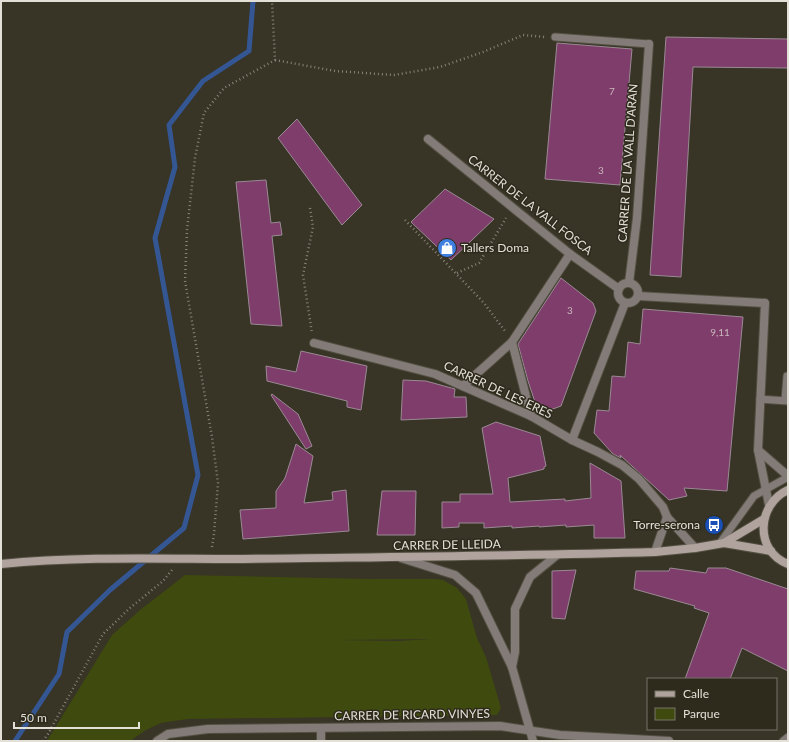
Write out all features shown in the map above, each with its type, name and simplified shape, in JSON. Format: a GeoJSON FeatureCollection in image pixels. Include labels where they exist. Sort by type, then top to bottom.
{"type":"FeatureCollection","features":[{"type":"Feature","properties":{"kind":"main road"},"geometry":{"type":"LineString","coordinates":[[788,490],[775,498],[764,519],[764,536],[771,551],[777,558],[788,564]]}},
{"type":"Feature","properties":{"kind":"main road","name":"CARRER DE LLEIDA"},"geometry":{"type":"LineString","coordinates":[[1,564],[36,561],[123,558],[209,559],[398,557],[655,552],[695,548],[722,543],[764,519]]}},
{"type":"Feature","properties":{"kind":"main road","name":"CARRER DE LLEIDA"},"geometry":{"type":"LineString","coordinates":[[722,543],[771,551]]}},
{"type":"Feature","properties":{"kind":"street","name":"CARRER DE LA VALL D'ARAN"},"geometry":{"type":"LineString","coordinates":[[630,283],[637,218],[649,44]]}},
{"type":"Feature","properties":{"kind":"street","name":"CARRER DE LA VALL FOSCA"},"geometry":{"type":"LineString","coordinates":[[428,140],[570,254],[619,289]]}},
{"type":"Feature","properties":{"kind":"street"},"geometry":{"type":"LineString","coordinates":[[463,386],[512,342],[570,254]]}},
{"type":"Feature","properties":{"kind":"street"},"geometry":{"type":"LineString","coordinates":[[630,283],[636,288],[638,296],[634,302],[625,304],[618,298],[619,289],[623,284],[630,283]]}},
{"type":"Feature","properties":{"kind":"street"},"geometry":{"type":"LineString","coordinates":[[638,296],[765,303],[758,450],[770,505]]}},
{"type":"Feature","properties":{"kind":"street"},"geometry":{"type":"LineString","coordinates":[[572,440],[625,304]]}},
{"type":"Feature","properties":{"kind":"street"},"geometry":{"type":"LineString","coordinates":[[512,342],[531,416]]}},
{"type":"Feature","properties":{"kind":"street","name":"CARRER DE LES ERES"},"geometry":{"type":"LineString","coordinates":[[314,343],[435,374],[531,416],[572,440],[598,452],[622,465],[639,479],[663,507],[667,517],[695,548]]}},
{"type":"Feature","properties":{"kind":"street"},"geometry":{"type":"LineString","coordinates":[[758,450],[788,477]]}},
{"type":"Feature","properties":{"kind":"street"},"geometry":{"type":"LineString","coordinates":[[655,552],[667,517]]}},
{"type":"Feature","properties":{"kind":"street"},"geometry":{"type":"LineString","coordinates":[[512,667],[515,652],[515,609],[530,577],[557,555]]}},
{"type":"Feature","properties":{"kind":"street"},"geometry":{"type":"LineString","coordinates":[[398,557],[455,575],[476,593],[512,667],[532,741]]}},
{"type":"Feature","properties":{"kind":"street","name":"CARRER DE RICARD VINYES"},"geometry":{"type":"LineString","coordinates":[[157,741],[168,734],[208,729],[500,726],[560,735],[669,741]]}},
{"type":"Feature","properties":{"kind":"street"},"geometry":{"type":"LineString","coordinates":[[320,741],[321,728]]}},
{"type":"Feature","properties":{"kind":"lane"},"geometry":{"type":"LineString","coordinates":[[555,37],[649,44]]}},
{"type":"Feature","properties":{"kind":"lane"},"geometry":{"type":"LineString","coordinates":[[760,399],[787,400],[788,376]]}},
{"type":"Feature","properties":{"kind":"lane"},"geometry":{"type":"LineString","coordinates":[[722,543],[754,496],[788,477]]}},
{"type":"Feature","properties":{"kind":"lane"},"geometry":{"type":"LineString","coordinates":[[783,741],[788,737]]}},
{"type":"Feature","properties":{"kind":"path"},"geometry":{"type":"LineString","coordinates":[[272,1],[274,60]]}},
{"type":"Feature","properties":{"kind":"path"},"geometry":{"type":"LineString","coordinates":[[209,559],[214,534],[218,483],[212,437],[185,281],[187,230],[195,158],[204,113],[224,88],[274,60],[335,71],[394,75],[440,67],[483,52],[523,35],[555,37]]}},
{"type":"Feature","properties":{"kind":"path"},"geometry":{"type":"LineString","coordinates":[[456,273],[479,263],[512,207]]}},
{"type":"Feature","properties":{"kind":"path"},"geometry":{"type":"LineString","coordinates":[[310,208],[314,227],[303,275],[314,343]]}},
{"type":"Feature","properties":{"kind":"path"},"geometry":{"type":"LineString","coordinates":[[406,220],[484,303],[512,342]]}},
{"type":"Feature","properties":{"kind":"path"},"geometry":{"type":"LineString","coordinates":[[43,741],[103,634],[130,608],[163,581],[182,559]]}},
{"type":"Feature","properties":{"kind":"green space"},"geometry":{"type":"Polygon","coordinates":[[[185,575],[443,580],[457,588],[466,599],[477,638],[486,657],[501,708],[497,715],[188,719],[161,723],[146,730],[130,741],[47,741],[112,635],[140,610],[185,575]],[[431,639],[339,640],[398,641],[431,639]]]}},
{"type":"Feature","properties":{"kind":"building"},"geometry":{"type":"Polygon","coordinates":[[[666,37],[788,39],[788,68],[693,67],[681,277],[650,275],[666,37]]]}},
{"type":"Feature","properties":{"kind":"building"},"geometry":{"type":"Polygon","coordinates":[[[557,43],[632,49],[620,185],[545,179],[557,43]]]}},
{"type":"Feature","properties":{"kind":"building"},"geometry":{"type":"Polygon","coordinates":[[[297,119],[362,205],[342,225],[278,138],[297,119]]]}},
{"type":"Feature","properties":{"kind":"building"},"geometry":{"type":"Polygon","coordinates":[[[266,180],[271,223],[280,222],[282,235],[272,236],[282,326],[251,324],[236,182],[266,180]]]}},
{"type":"Feature","properties":{"kind":"building"},"geometry":{"type":"Polygon","coordinates":[[[445,189],[494,219],[451,260],[411,222],[445,189]]]}},
{"type":"Feature","properties":{"kind":"building"},"geometry":{"type":"Polygon","coordinates":[[[561,278],[593,303],[596,311],[561,406],[539,414],[518,344],[561,278]]]}},
{"type":"Feature","properties":{"kind":"building"},"geometry":{"type":"Polygon","coordinates":[[[643,309],[743,317],[727,491],[684,488],[687,496],[669,500],[620,455],[621,458],[613,454],[594,433],[597,410],[609,411],[612,376],[625,377],[628,342],[640,344],[643,309]]]}},
{"type":"Feature","properties":{"kind":"building"},"geometry":{"type":"Polygon","coordinates":[[[301,351],[367,366],[361,410],[347,407],[347,401],[267,381],[266,366],[296,372],[301,351]]]}},
{"type":"Feature","properties":{"kind":"building"},"geometry":{"type":"Polygon","coordinates":[[[403,380],[426,381],[455,389],[454,397],[466,397],[467,417],[401,420],[403,380]]]}},
{"type":"Feature","properties":{"kind":"building"},"geometry":{"type":"Polygon","coordinates":[[[272,394],[298,414],[312,446],[306,449],[271,395],[272,394]]]}},
{"type":"Feature","properties":{"kind":"building"},"geometry":{"type":"Polygon","coordinates":[[[496,422],[540,436],[546,466],[544,469],[508,478],[510,502],[565,499],[565,501],[591,498],[590,463],[621,481],[625,538],[594,538],[594,525],[512,528],[512,526],[484,528],[484,523],[459,523],[459,527],[442,528],[442,502],[460,502],[460,494],[493,494],[482,428],[496,422]]]}},
{"type":"Feature","properties":{"kind":"building"},"geometry":{"type":"Polygon","coordinates":[[[296,444],[313,456],[304,503],[333,500],[332,492],[346,490],[349,531],[243,539],[240,510],[276,508],[276,491],[285,478],[296,444]]]}},
{"type":"Feature","properties":{"kind":"building"},"geometry":{"type":"Polygon","coordinates":[[[382,491],[416,491],[415,535],[377,535],[382,491]]]}},
{"type":"Feature","properties":{"kind":"building"},"geometry":{"type":"Polygon","coordinates":[[[670,568],[706,573],[708,568],[726,568],[788,589],[788,671],[742,648],[730,678],[685,678],[709,613],[694,608],[695,606],[634,589],[636,571],[669,571],[670,568]]]}},
{"type":"Feature","properties":{"kind":"building"},"geometry":{"type":"Polygon","coordinates":[[[576,570],[565,619],[552,618],[552,571],[576,570]]]}},
{"type":"Feature","properties":{"kind":"waterway"},"geometry":{"type":"LineString","coordinates":[[15,741],[59,674],[67,632],[110,590],[184,528],[198,475],[155,238],[175,167],[169,125],[203,81],[249,51],[253,1]]}},
{"type":"Feature","properties":{"kind":"place","name":"Tallers Doma"},"geometry":{"type":"Point","coordinates":[447,248]}},
{"type":"Feature","properties":{"kind":"place","name":"Torre-serona"},"geometry":{"type":"Point","coordinates":[714,525]}}]}
